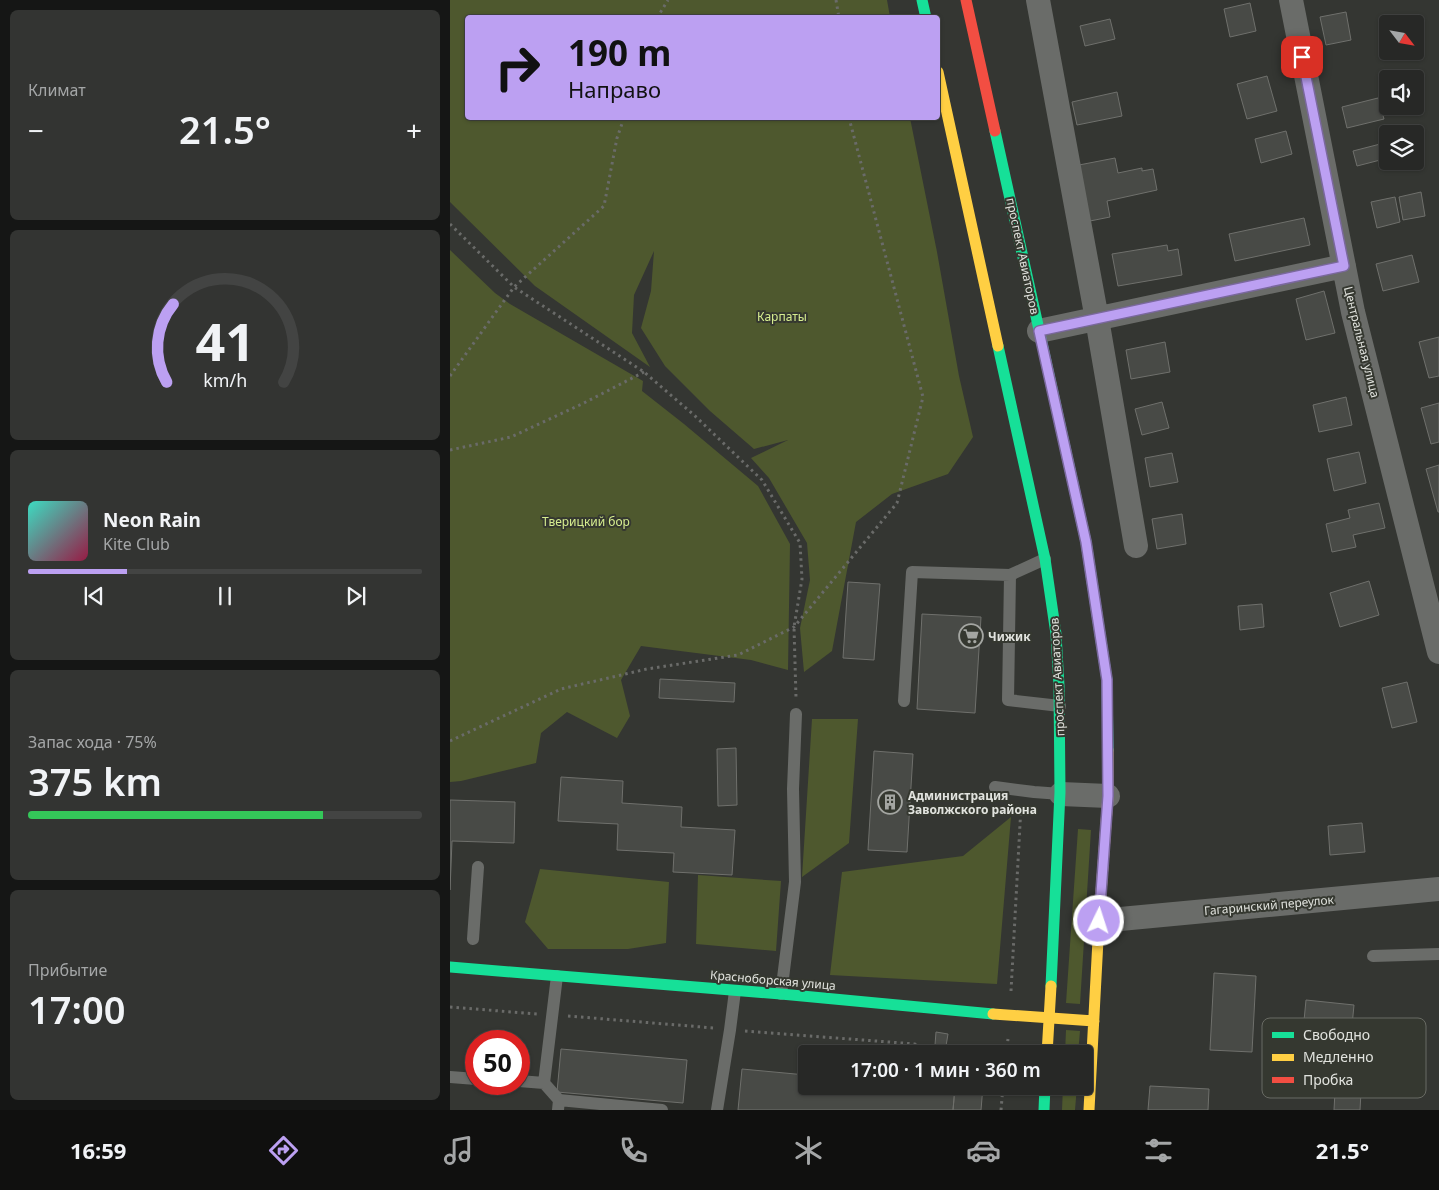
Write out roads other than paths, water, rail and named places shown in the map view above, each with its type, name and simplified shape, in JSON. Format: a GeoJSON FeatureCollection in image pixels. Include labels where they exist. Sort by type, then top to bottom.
{"type":"FeatureCollection","features":[{"type":"Feature","properties":{"kind":"main road"},"geometry":{"type":"LineString","coordinates":[[922,0],[925,15]]}},
{"type":"Feature","properties":{"kind":"main road","name":"проспект Авиаторов"},"geometry":{"type":"LineString","coordinates":[[966,0],[1086,542],[1107,680],[1108,796],[1089,1110]]}},
{"type":"Feature","properties":{"kind":"main road","name":"проспект Авиаторов"},"geometry":{"type":"LineString","coordinates":[[940,81],[1045,559],[1056,632],[1060,706],[1061,794],[1048,1045]]}},
{"type":"Feature","properties":{"kind":"main road","name":"Красноборская улица"},"geometry":{"type":"LineString","coordinates":[[450,967],[781,994],[1049,1019],[1094,1021]]}},
{"type":"Feature","properties":{"kind":"main road"},"geometry":{"type":"LineString","coordinates":[[1044,1110],[1045,1095]]}},
{"type":"Feature","properties":{"kind":"street"},"geometry":{"type":"LineString","coordinates":[[1038,0],[1136,546]]}},
{"type":"Feature","properties":{"kind":"street","name":"Центральная улица"},"geometry":{"type":"LineString","coordinates":[[1291,0],[1353,312],[1431,578],[1439,652]]}},
{"type":"Feature","properties":{"kind":"street"},"geometry":{"type":"LineString","coordinates":[[1039,331],[1344,266]]}},
{"type":"Feature","properties":{"kind":"street"},"geometry":{"type":"LineString","coordinates":[[1061,794],[1108,796]]}},
{"type":"Feature","properties":{"kind":"street","name":"Гагаринский переулок"},"geometry":{"type":"LineString","coordinates":[[1099,921],[1439,889]]}},
{"type":"Feature","properties":{"kind":"lane"},"geometry":{"type":"LineString","coordinates":[[904,701],[912,572],[1010,576],[1045,559]]}},
{"type":"Feature","properties":{"kind":"lane"},"geometry":{"type":"LineString","coordinates":[[1010,576],[1008,700],[1060,706]]}},
{"type":"Feature","properties":{"kind":"lane"},"geometry":{"type":"LineString","coordinates":[[781,994],[795,882],[793,789],[796,714]]}},
{"type":"Feature","properties":{"kind":"lane"},"geometry":{"type":"LineString","coordinates":[[995,787],[1061,794]]}},
{"type":"Feature","properties":{"kind":"lane"},"geometry":{"type":"LineString","coordinates":[[473,939],[478,867]]}},
{"type":"Feature","properties":{"kind":"lane"},"geometry":{"type":"LineString","coordinates":[[1373,956],[1439,954]]}},
{"type":"Feature","properties":{"kind":"lane"},"geometry":{"type":"LineString","coordinates":[[557,976],[544,1083],[558,1105],[662,1110]]}},
{"type":"Feature","properties":{"kind":"lane"},"geometry":{"type":"LineString","coordinates":[[717,1110],[735,991]]}},
{"type":"Feature","properties":{"kind":"lane"},"geometry":{"type":"LineString","coordinates":[[450,1077],[465,1078]]}},
{"type":"Feature","properties":{"kind":"lane"},"geometry":{"type":"LineString","coordinates":[[530,1082],[544,1083]]}},
{"type":"Feature","properties":{"kind":"place","name":"Чижик"},"geometry":{"type":"Point","coordinates":[971,636]}},
{"type":"Feature","properties":{"kind":"place","name":"Администрация Заволжского района"},"geometry":{"type":"Point","coordinates":[890,802]}},
{"type":"Feature","properties":{"kind":"park label","name":"Карпаты"},"geometry":{"type":"Point","coordinates":[782,316]}},
{"type":"Feature","properties":{"kind":"park label","name":"Тверицкий бор"},"geometry":{"type":"Point","coordinates":[586,521]}}]}
